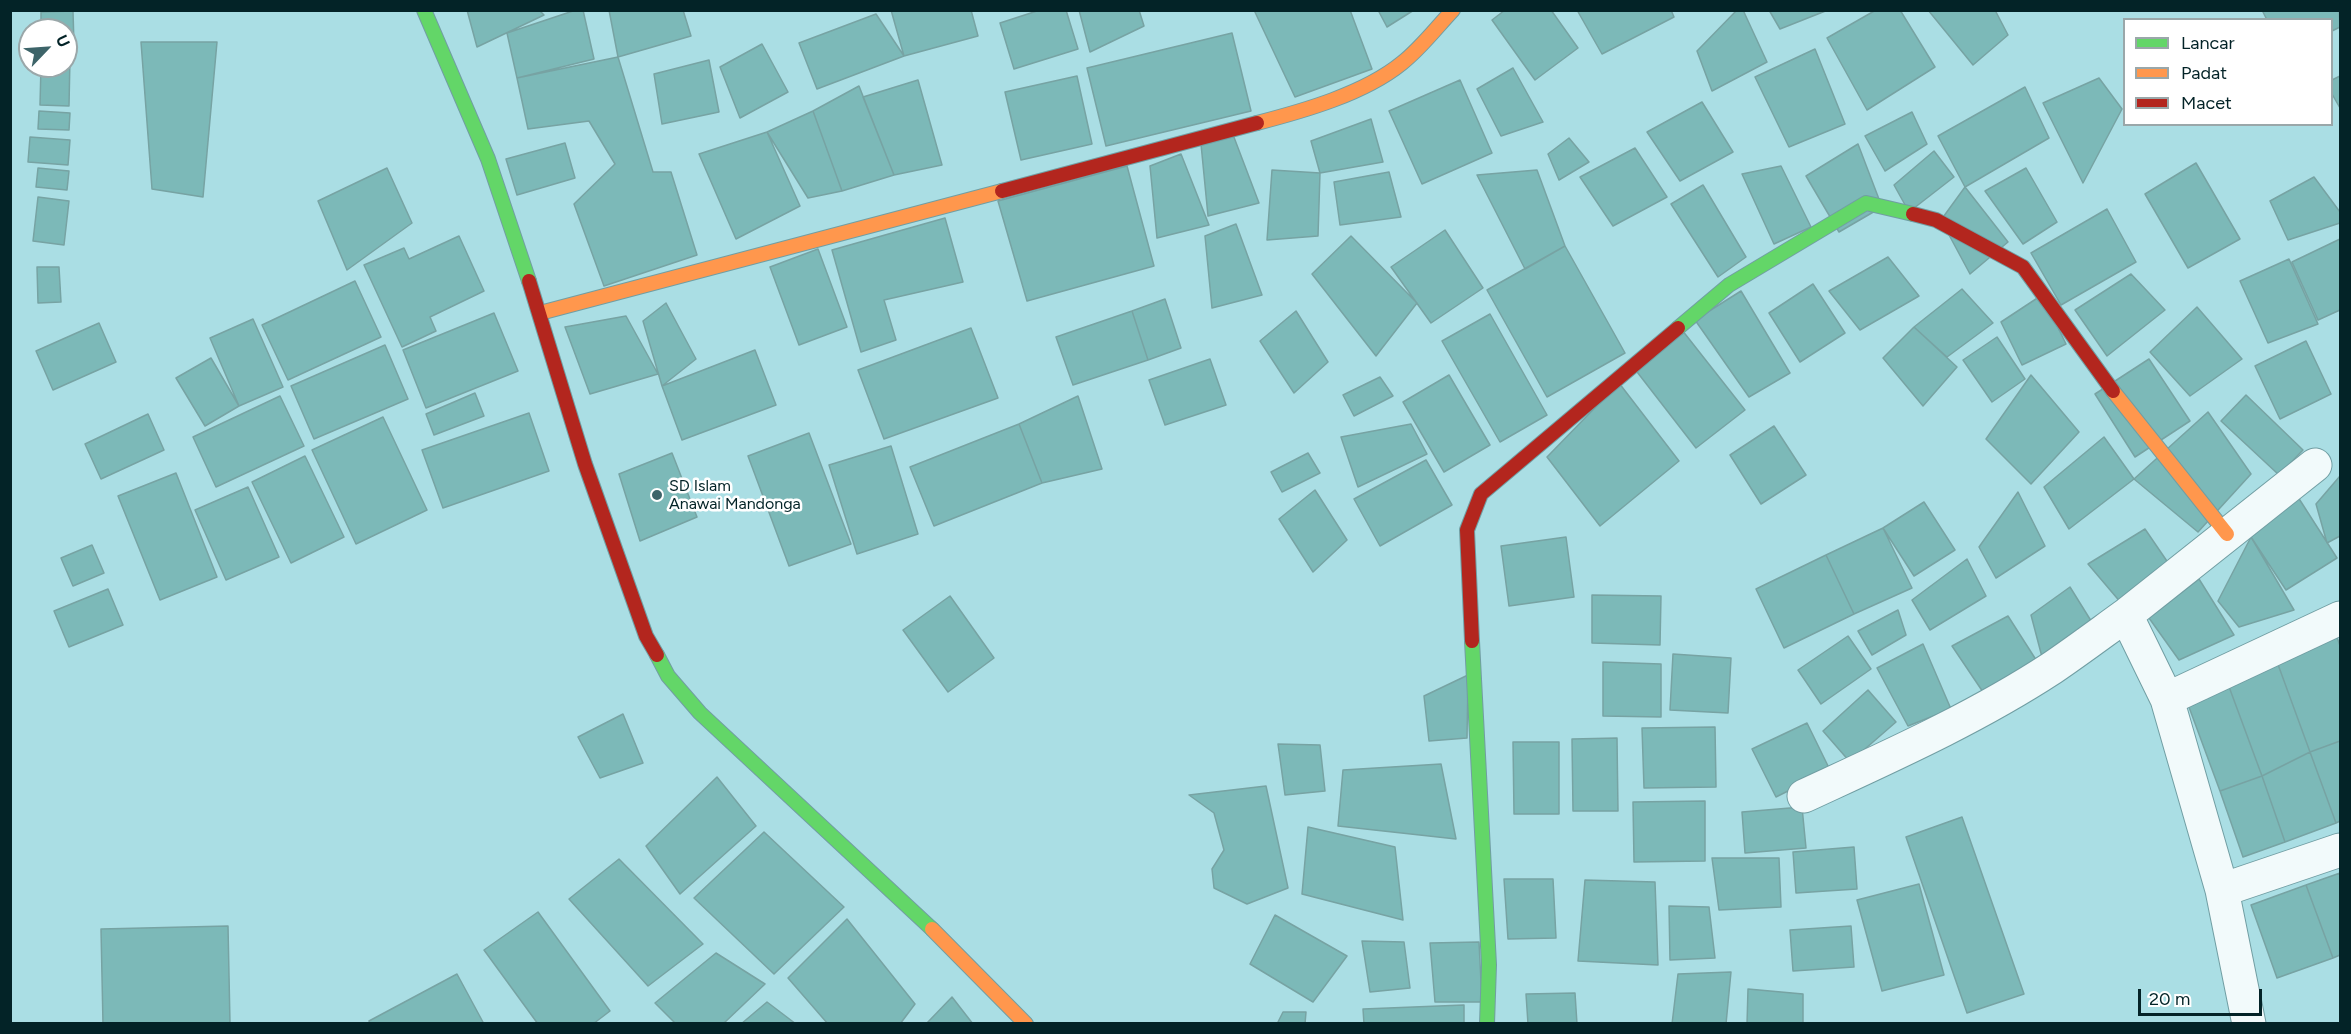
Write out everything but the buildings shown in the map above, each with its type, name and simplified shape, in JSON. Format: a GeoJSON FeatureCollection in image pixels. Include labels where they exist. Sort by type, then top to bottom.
{"type":"FeatureCollection","features":[{"type":"Feature","properties":{"kind":"street"},"geometry":{"type":"LineString","coordinates":[[424,10],[488,159],[540,313],[585,464],[646,636],[668,676],[700,713],[916,912],[1026,1023]]}},
{"type":"Feature","properties":{"kind":"street"},"geometry":{"type":"LineString","coordinates":[[540,313],[1272,119],[1332,98],[1391,72],[1405,61],[1453,10]]}},
{"type":"Feature","properties":{"kind":"street"},"geometry":{"type":"LineString","coordinates":[[1487,1023],[1489,965],[1467,530],[1473,511],[1481,494],[1729,285],[1866,203],[1936,220],[2023,267],[2126,410],[2227,534]]}},
{"type":"Feature","properties":{"kind":"street"},"geometry":{"type":"LineString","coordinates":[[1804,796],[1984,708],[2051,668],[2126,615],[2315,465]]}},
{"type":"Feature","properties":{"kind":"street"},"geometry":{"type":"LineString","coordinates":[[2126,615],[2167,699],[2222,890],[2249,1023]]}},
{"type":"Feature","properties":{"kind":"street"},"geometry":{"type":"LineString","coordinates":[[2167,699],[2340,618]]}},
{"type":"Feature","properties":{"kind":"street"},"geometry":{"type":"LineString","coordinates":[[2222,890],[2340,850]]}},
{"type":"Feature","properties":{"kind":"traffic: fast"},"geometry":{"type":"LineString","coordinates":[[424,10],[488,159],[529,281]]}},
{"type":"Feature","properties":{"kind":"traffic: fast"},"geometry":{"type":"LineString","coordinates":[[1678,328],[1729,285],[1866,203],[1913,214]]}},
{"type":"Feature","properties":{"kind":"traffic: fast"},"geometry":{"type":"LineString","coordinates":[[1472,641],[1489,965],[1487,1024]]}},
{"type":"Feature","properties":{"kind":"traffic: fast"},"geometry":{"type":"LineString","coordinates":[[657,655],[668,676],[700,713],[932,929]]}},
{"type":"Feature","properties":{"kind":"traffic: slow"},"geometry":{"type":"LineString","coordinates":[[1257,123],[1332,100],[1370,84],[1416,51],[1453,10]]}},
{"type":"Feature","properties":{"kind":"traffic: slow"},"geometry":{"type":"LineString","coordinates":[[540,313],[1002,191]]}},
{"type":"Feature","properties":{"kind":"traffic: slow"},"geometry":{"type":"LineString","coordinates":[[2113,391],[2227,534]]}},
{"type":"Feature","properties":{"kind":"traffic: slow"},"geometry":{"type":"LineString","coordinates":[[932,929],[1026,1024]]}},
{"type":"Feature","properties":{"kind":"traffic: jam"},"geometry":{"type":"LineString","coordinates":[[1002,191],[1257,123]]}},
{"type":"Feature","properties":{"kind":"traffic: jam"},"geometry":{"type":"LineString","coordinates":[[1913,214],[1936,220],[2023,267],[2113,391]]}},
{"type":"Feature","properties":{"kind":"traffic: jam"},"geometry":{"type":"LineString","coordinates":[[529,281],[585,464],[646,636],[657,655]]}},
{"type":"Feature","properties":{"kind":"traffic: jam"},"geometry":{"type":"LineString","coordinates":[[1472,641],[1467,530],[1481,494],[1678,328]]}},
{"type":"Feature","properties":{"kind":"place","name":"SD Islam Anawai Mandonga"},"geometry":{"type":"Point","coordinates":[657,495]}}]}
